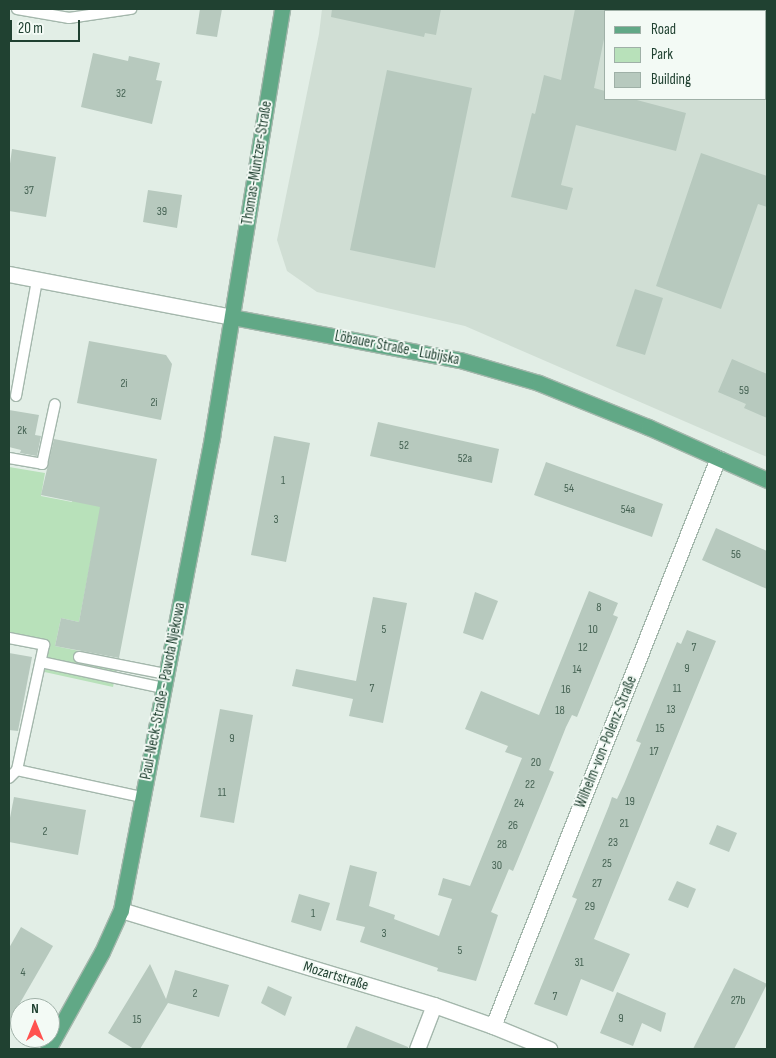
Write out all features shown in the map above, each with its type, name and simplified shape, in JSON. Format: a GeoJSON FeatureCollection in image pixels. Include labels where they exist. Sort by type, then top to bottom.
{"type":"FeatureCollection","features":[{"type":"Feature","properties":{"kind":"main road","name":"Thomas-Müntzer-Straße"},"geometry":{"type":"LineString","coordinates":[[232,317],[282,9]]}},
{"type":"Feature","properties":{"kind":"main road","name":"Löbauer Straße - Lubijska"},"geometry":{"type":"LineString","coordinates":[[232,317],[460,360],[578,397],[767,480]]}},
{"type":"Feature","properties":{"kind":"main road","name":"Paul-Neck-Straße - Pawoła Njekowa"},"geometry":{"type":"LineString","coordinates":[[48,1049],[102,952],[121,910],[212,437],[232,317]]}},
{"type":"Feature","properties":{"kind":"street","name":"Löbauer Straße - Lubijska"},"geometry":{"type":"LineString","coordinates":[[9,274],[232,317]]}},
{"type":"Feature","properties":{"kind":"street","name":"Wilhelm-von-Polenz-Straße"},"geometry":{"type":"LineString","coordinates":[[493,1026],[718,458]]}},
{"type":"Feature","properties":{"kind":"street","name":"Mozartstraße"},"geometry":{"type":"LineString","coordinates":[[121,910],[434,1006],[493,1026],[549,1049]]}},
{"type":"Feature","properties":{"kind":"street"},"geometry":{"type":"LineString","coordinates":[[417,1049],[434,1006]]}},
{"type":"Feature","properties":{"kind":"lane"},"geometry":{"type":"LineString","coordinates":[[17,9],[68,18],[131,9]]}},
{"type":"Feature","properties":{"kind":"lane"},"geometry":{"type":"LineString","coordinates":[[16,396],[37,280]]}},
{"type":"Feature","properties":{"kind":"lane"},"geometry":{"type":"LineString","coordinates":[[9,458],[42,464],[55,404]]}},
{"type":"Feature","properties":{"kind":"lane"},"geometry":{"type":"LineString","coordinates":[[9,638],[44,645],[35,709],[17,770],[9,778]]}},
{"type":"Feature","properties":{"kind":"lane"},"geometry":{"type":"LineString","coordinates":[[79,657],[164,681]]}},
{"type":"Feature","properties":{"kind":"lane"},"geometry":{"type":"LineString","coordinates":[[41,662],[164,681]]}},
{"type":"Feature","properties":{"kind":"lane"},"geometry":{"type":"LineString","coordinates":[[17,770],[142,797]]}},
{"type":"Feature","properties":{"kind":"shaded area"},"geometry":{"type":"Polygon","coordinates":[[[322,9],[767,9],[767,457],[465,326],[317,292],[287,271],[277,240],[319,34],[322,9]]]}},
{"type":"Feature","properties":{"kind":"green space"},"geometry":{"type":"Polygon","coordinates":[[[9,467],[45,473],[41,496],[72,502],[73,495],[102,501],[79,622],[61,618],[55,646],[119,659],[113,687],[40,671],[44,645],[9,638],[9,467]]]}},
{"type":"Feature","properties":{"kind":"building"},"geometry":{"type":"Polygon","coordinates":[[[200,9],[222,9],[217,37],[196,34],[200,9]]]}},
{"type":"Feature","properties":{"kind":"building"},"geometry":{"type":"Polygon","coordinates":[[[332,9],[441,9],[436,35],[425,33],[424,37],[331,17],[332,9]]]}},
{"type":"Feature","properties":{"kind":"building"},"geometry":{"type":"Polygon","coordinates":[[[575,9],[605,9],[604,39],[594,88],[604,91],[604,100],[637,100],[686,113],[676,151],[576,125],[561,185],[573,188],[567,210],[511,197],[532,113],[535,114],[544,75],[561,80],[575,9]]]}},
{"type":"Feature","properties":{"kind":"building"},"geometry":{"type":"Polygon","coordinates":[[[93,53],[128,61],[129,56],[160,63],[156,80],[162,81],[152,124],[81,107],[93,53]]]}},
{"type":"Feature","properties":{"kind":"building"},"geometry":{"type":"Polygon","coordinates":[[[387,70],[472,88],[435,268],[350,250],[387,70]]]}},
{"type":"Feature","properties":{"kind":"building"},"geometry":{"type":"Polygon","coordinates":[[[12,149],[56,157],[46,217],[9,211],[9,171],[12,149]]]}},
{"type":"Feature","properties":{"kind":"building"},"geometry":{"type":"Polygon","coordinates":[[[701,153],[767,176],[767,207],[758,204],[721,309],[656,286],[701,153]]]}},
{"type":"Feature","properties":{"kind":"building"},"geometry":{"type":"Polygon","coordinates":[[[148,190],[182,195],[177,228],[143,222],[148,190]]]}},
{"type":"Feature","properties":{"kind":"building"},"geometry":{"type":"Polygon","coordinates":[[[635,289],[663,298],[645,355],[616,346],[635,289]]]}},
{"type":"Feature","properties":{"kind":"building"},"geometry":{"type":"Polygon","coordinates":[[[89,341],[166,355],[172,364],[161,420],[77,403],[89,341]]]}},
{"type":"Feature","properties":{"kind":"building"},"geometry":{"type":"Polygon","coordinates":[[[732,359],[767,374],[767,418],[744,408],[746,404],[718,392],[732,359]]]}},
{"type":"Feature","properties":{"kind":"building"},"geometry":{"type":"Polygon","coordinates":[[[9,410],[39,415],[35,435],[41,436],[37,456],[20,453],[21,450],[9,447],[9,410]]]}},
{"type":"Feature","properties":{"kind":"building"},"geometry":{"type":"Polygon","coordinates":[[[378,422],[499,449],[492,483],[370,456],[378,422]]]}},
{"type":"Feature","properties":{"kind":"building"},"geometry":{"type":"Polygon","coordinates":[[[274,436],[310,443],[286,562],[251,555],[274,436]]]}},
{"type":"Feature","properties":{"kind":"building"},"geometry":{"type":"Polygon","coordinates":[[[54,439],[157,459],[119,658],[55,646],[61,618],[79,622],[100,507],[41,495],[54,439]]]}},
{"type":"Feature","properties":{"kind":"building"},"geometry":{"type":"Polygon","coordinates":[[[546,462],[663,504],[652,537],[534,495],[546,462]]]}},
{"type":"Feature","properties":{"kind":"building"},"geometry":{"type":"Polygon","coordinates":[[[716,528],[767,551],[767,589],[702,560],[716,528]]]}},
{"type":"Feature","properties":{"kind":"building"},"geometry":{"type":"Polygon","coordinates":[[[589,591],[618,603],[613,615],[618,617],[577,717],[572,715],[566,727],[549,770],[554,772],[513,871],[509,869],[491,912],[498,915],[476,981],[437,971],[438,968],[360,942],[365,927],[336,920],[350,865],[377,872],[369,906],[395,915],[394,919],[439,936],[452,899],[438,895],[443,878],[470,886],[522,758],[505,752],[508,746],[465,729],[481,691],[539,715],[589,591]]]}},
{"type":"Feature","properties":{"kind":"building"},"geometry":{"type":"Polygon","coordinates":[[[475,592],[498,601],[483,640],[463,633],[475,592]]]}},
{"type":"Feature","properties":{"kind":"building"},"geometry":{"type":"Polygon","coordinates":[[[373,597],[407,603],[383,723],[349,716],[353,699],[292,686],[296,669],[356,681],[373,597]]]}},
{"type":"Feature","properties":{"kind":"building"},"geometry":{"type":"Polygon","coordinates":[[[687,630],[716,641],[594,939],[630,954],[613,992],[581,979],[567,1016],[534,1004],[577,899],[572,897],[612,797],[617,799],[624,784],[641,743],[636,741],[677,642],[681,644],[687,630]]]}},
{"type":"Feature","properties":{"kind":"building"},"geometry":{"type":"Polygon","coordinates":[[[9,653],[32,657],[18,731],[9,730],[9,653]]]}},
{"type":"Feature","properties":{"kind":"building"},"geometry":{"type":"Polygon","coordinates":[[[220,709],[253,715],[234,823],[200,817],[220,709]]]}},
{"type":"Feature","properties":{"kind":"building"},"geometry":{"type":"Polygon","coordinates":[[[14,797],[86,810],[78,855],[9,842],[9,823],[14,797]]]}},
{"type":"Feature","properties":{"kind":"building"},"geometry":{"type":"Polygon","coordinates":[[[717,825],[737,833],[729,852],[709,844],[717,825]]]}},
{"type":"Feature","properties":{"kind":"building"},"geometry":{"type":"Polygon","coordinates":[[[677,881],[696,889],[688,908],[668,900],[677,881]]]}},
{"type":"Feature","properties":{"kind":"building"},"geometry":{"type":"Polygon","coordinates":[[[299,894],[330,903],[321,931],[291,922],[299,894]]]}},
{"type":"Feature","properties":{"kind":"building"},"geometry":{"type":"Polygon","coordinates":[[[21,927],[53,946],[23,998],[10,998],[9,1022],[9,948],[21,927]]]}},
{"type":"Feature","properties":{"kind":"building"},"geometry":{"type":"Polygon","coordinates":[[[150,964],[166,999],[175,970],[229,985],[219,1017],[168,1003],[140,1049],[134,1049],[108,1033],[150,964]]]}},
{"type":"Feature","properties":{"kind":"building"},"geometry":{"type":"Polygon","coordinates":[[[734,968],[767,984],[742,1034],[734,1049],[693,1049],[734,968]]]}},
{"type":"Feature","properties":{"kind":"building"},"geometry":{"type":"Polygon","coordinates":[[[268,986],[292,997],[285,1016],[261,1003],[268,986]]]}},
{"type":"Feature","properties":{"kind":"building"},"geometry":{"type":"Polygon","coordinates":[[[617,992],[666,1013],[661,1032],[642,1023],[633,1046],[600,1033],[617,992]]]}},
{"type":"Feature","properties":{"kind":"building"},"geometry":{"type":"Polygon","coordinates":[[[356,1026],[408,1047],[408,1049],[346,1049],[356,1026]]]}}]}
